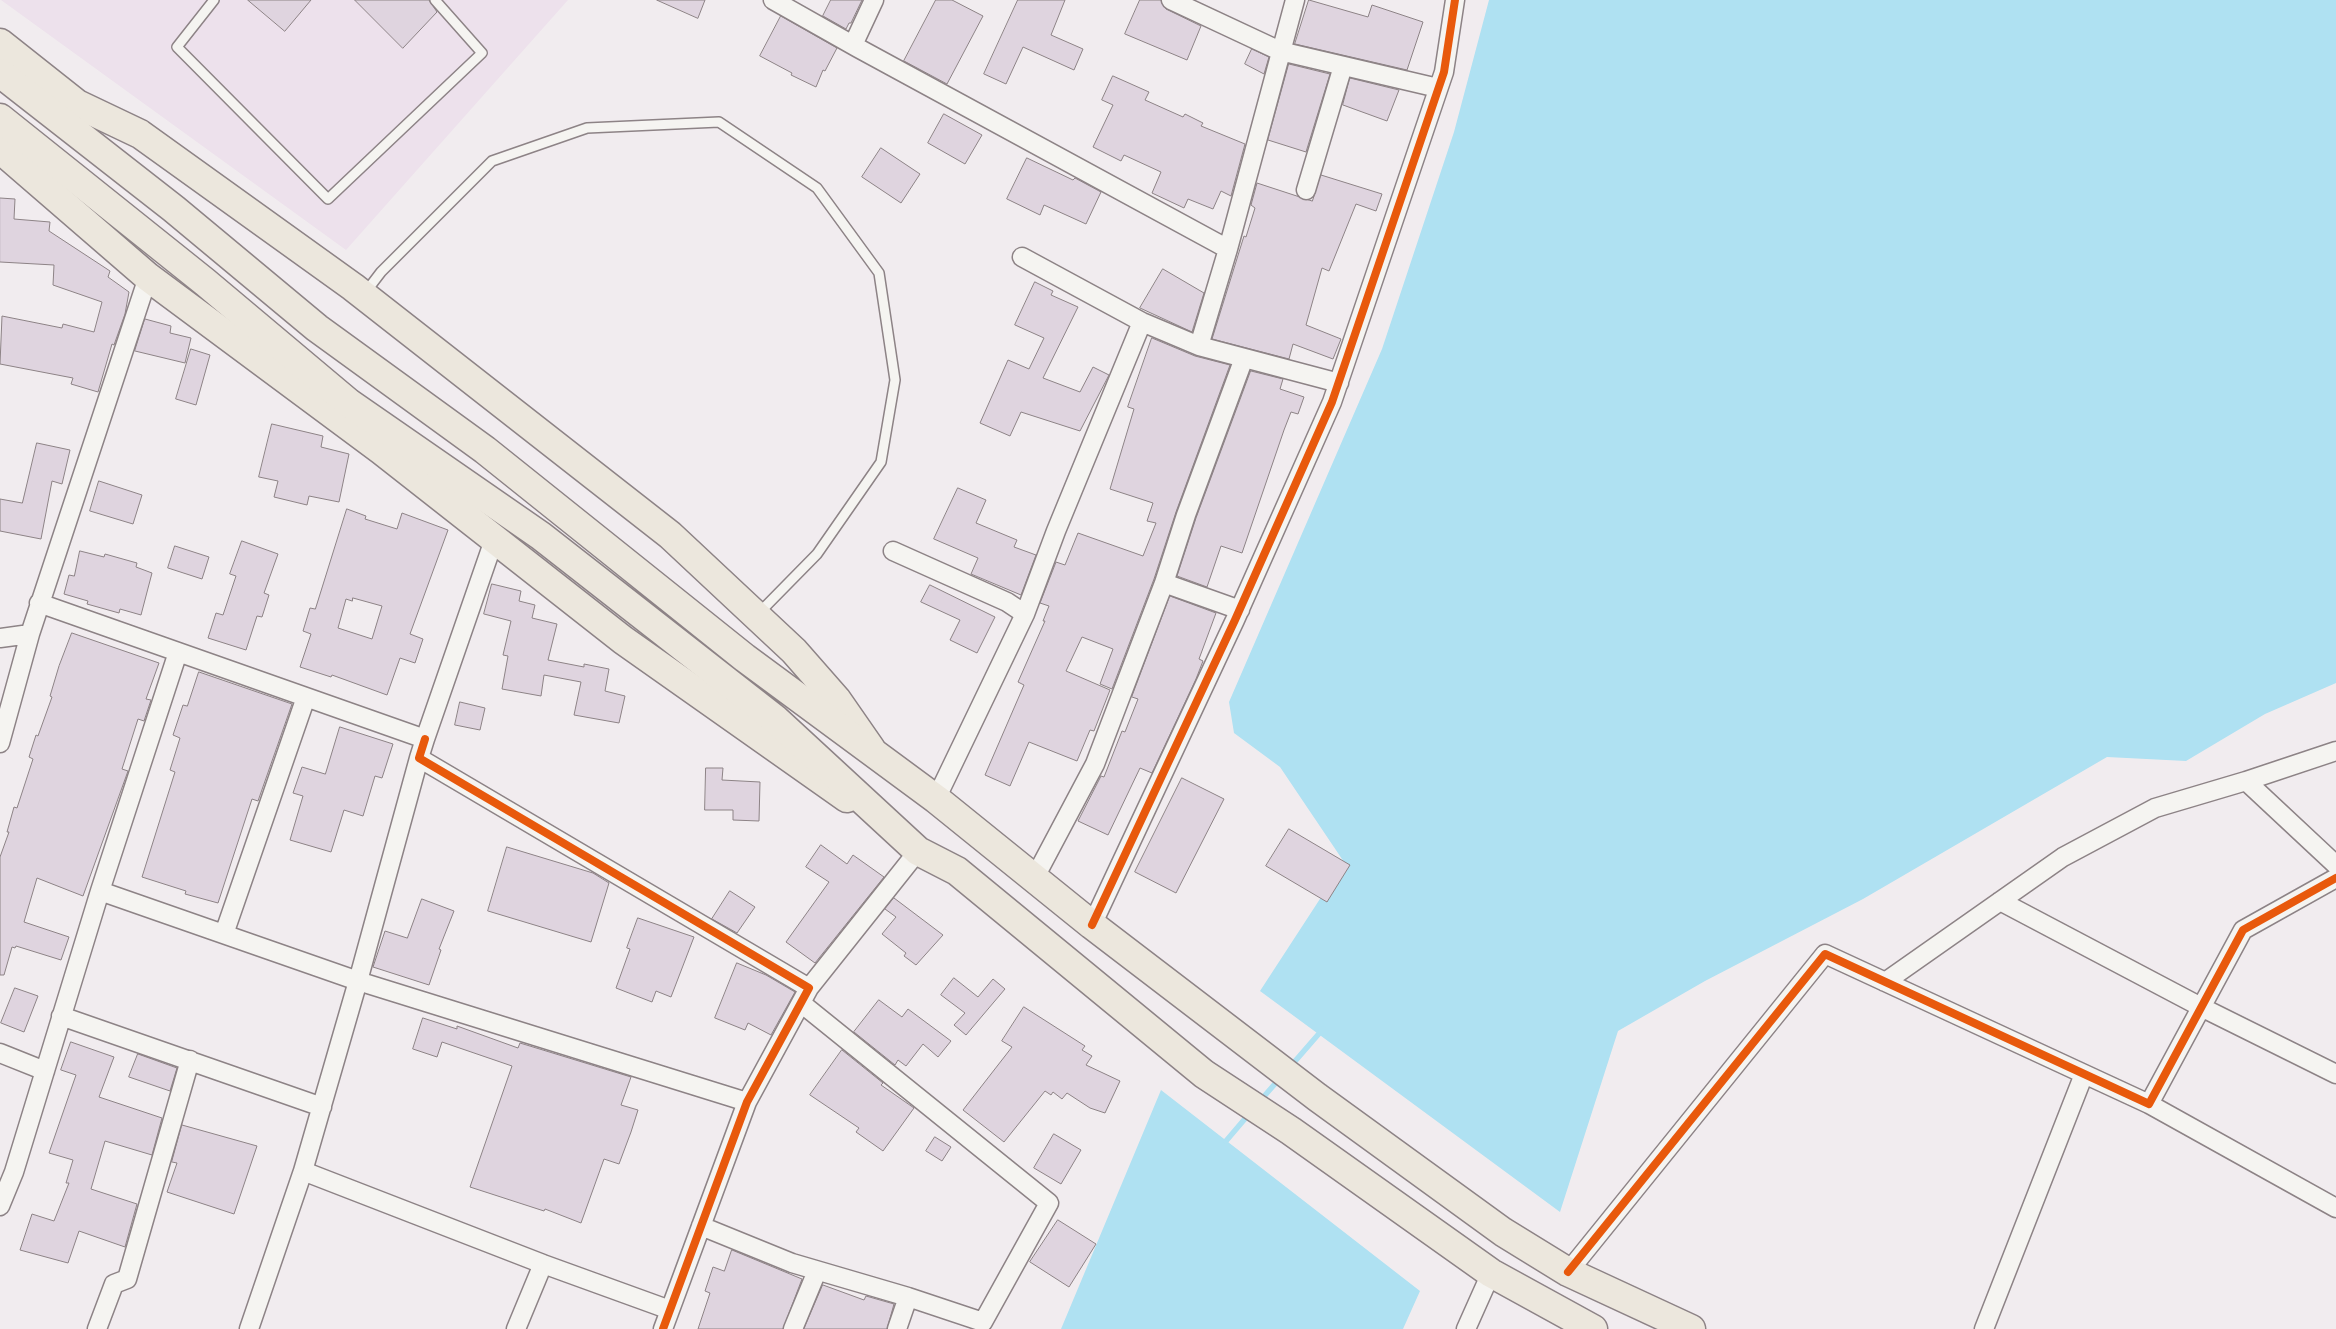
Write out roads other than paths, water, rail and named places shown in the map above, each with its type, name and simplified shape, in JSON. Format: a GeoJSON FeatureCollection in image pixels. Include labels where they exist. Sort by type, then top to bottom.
{"type":"FeatureCollection","features":[{"type":"Feature","properties":{"kind":"main road"},"geometry":{"type":"LineString","coordinates":[[0,43],[78,104],[140,134],[363,295],[670,535],[794,651],[837,700],[874,754]]}},
{"type":"Feature","properties":{"kind":"main road"},"geometry":{"type":"LineString","coordinates":[[0,73],[174,209],[317,328],[485,450],[745,658],[936,799],[1092,925],[1317,1097],[1503,1232],[1568,1272],[1690,1329]]}},
{"type":"Feature","properties":{"kind":"main road"},"geometry":{"type":"LineString","coordinates":[[0,118],[205,282],[349,403],[541,536],[775,719],[918,851]]}},
{"type":"Feature","properties":{"kind":"main road"},"geometry":{"type":"LineString","coordinates":[[0,149],[148,277],[381,450],[631,646],[828,784],[918,851],[957,871],[1204,1074],[1291,1131],[1491,1273],[1593,1329]]}},
{"type":"Feature","properties":{"kind":"street"},"geometry":{"type":"LineString","coordinates":[[774,0],[852,45],[1228,249]]}},
{"type":"Feature","properties":{"kind":"street"},"geometry":{"type":"LineString","coordinates":[[852,45],[874,0]]}},
{"type":"Feature","properties":{"kind":"street"},"geometry":{"type":"LineString","coordinates":[[1171,0],[1280,51],[1438,88]]}},
{"type":"Feature","properties":{"kind":"street"},"geometry":{"type":"LineString","coordinates":[[1199,346],[1228,249],[1295,0]]}},
{"type":"Feature","properties":{"kind":"street"},"geometry":{"type":"LineString","coordinates":[[1092,925],[1240,610],[1332,402],[1444,72],[1455,0]]}},
{"type":"Feature","properties":{"kind":"street"},"geometry":{"type":"LineString","coordinates":[[1306,190],[1343,66]]}},
{"type":"Feature","properties":{"kind":"street"},"geometry":{"type":"LineString","coordinates":[[1022,257],[1142,322],[1199,346],[1339,383]]}},
{"type":"Feature","properties":{"kind":"street"},"geometry":{"type":"LineString","coordinates":[[0,743],[39,603],[148,277]]}},
{"type":"Feature","properties":{"kind":"street"},"geometry":{"type":"LineString","coordinates":[[936,799],[1025,614],[1056,531],[1142,322]]}},
{"type":"Feature","properties":{"kind":"street"},"geometry":{"type":"LineString","coordinates":[[1034,879],[1096,764],[1164,583],[1186,516],[1244,358]]}},
{"type":"Feature","properties":{"kind":"street"},"geometry":{"type":"LineString","coordinates":[[249,1329],[303,1171],[358,981],[419,758],[494,540]]}},
{"type":"Feature","properties":{"kind":"street"},"geometry":{"type":"LineString","coordinates":[[893,551],[1007,602],[1025,614]]}},
{"type":"Feature","properties":{"kind":"street"},"geometry":{"type":"LineString","coordinates":[[1164,583],[1240,610]]}},
{"type":"Feature","properties":{"kind":"street"},"geometry":{"type":"LineString","coordinates":[[39,603],[425,739]]}},
{"type":"Feature","properties":{"kind":"street"},"geometry":{"type":"LineString","coordinates":[[0,638],[30,634]]}},
{"type":"Feature","properties":{"kind":"street"},"geometry":{"type":"LineString","coordinates":[[0,1206],[14,1172],[100,891],[178,652]]}},
{"type":"Feature","properties":{"kind":"street"},"geometry":{"type":"LineString","coordinates":[[224,934],[306,697]]}},
{"type":"Feature","properties":{"kind":"street"},"geometry":{"type":"LineString","coordinates":[[1885,982],[2063,857],[2154,808],[2246,781],[2336,751]]}},
{"type":"Feature","properties":{"kind":"street"},"geometry":{"type":"LineString","coordinates":[[419,758],[805,995],[1049,1203],[983,1322],[908,1296],[792,1263],[700,1226]]}},
{"type":"Feature","properties":{"kind":"street"},"geometry":{"type":"LineString","coordinates":[[2246,781],[2336,865]]}},
{"type":"Feature","properties":{"kind":"street"},"geometry":{"type":"LineString","coordinates":[[663,1329],[747,1102],[805,995],[918,851]]}},
{"type":"Feature","properties":{"kind":"street"},"geometry":{"type":"LineString","coordinates":[[2149,1104],[2243,930],[2336,878]]}},
{"type":"Feature","properties":{"kind":"street"},"geometry":{"type":"LineString","coordinates":[[100,891],[358,981],[747,1102]]}},
{"type":"Feature","properties":{"kind":"street"},"geometry":{"type":"LineString","coordinates":[[2000,901],[2201,1007],[2336,1074]]}},
{"type":"Feature","properties":{"kind":"street"},"geometry":{"type":"LineString","coordinates":[[1568,1272],[1825,954],[2149,1104],[2336,1208]]}},
{"type":"Feature","properties":{"kind":"street"},"geometry":{"type":"LineString","coordinates":[[61,1016],[322,1107]]}},
{"type":"Feature","properties":{"kind":"street"},"geometry":{"type":"LineString","coordinates":[[0,1053],[45,1071]]}},
{"type":"Feature","properties":{"kind":"street"},"geometry":{"type":"LineString","coordinates":[[97,1329],[114,1284],[127,1279],[190,1060]]}},
{"type":"Feature","properties":{"kind":"street"},"geometry":{"type":"LineString","coordinates":[[1984,1329],[2084,1074]]}},
{"type":"Feature","properties":{"kind":"street"},"geometry":{"type":"LineString","coordinates":[[303,1171],[543,1264],[670,1310]]}},
{"type":"Feature","properties":{"kind":"street"},"geometry":{"type":"LineString","coordinates":[[516,1329],[543,1264]]}},
{"type":"Feature","properties":{"kind":"street"},"geometry":{"type":"LineString","coordinates":[[793,1329],[817,1271]]}},
{"type":"Feature","properties":{"kind":"street"},"geometry":{"type":"LineString","coordinates":[[1466,1329],[1491,1273]]}},
{"type":"Feature","properties":{"kind":"street"},"geometry":{"type":"LineString","coordinates":[[897,1329],[908,1296]]}},
{"type":"Feature","properties":{"kind":"lane"},"geometry":{"type":"LineString","coordinates":[[214,0],[177,47],[328,199],[482,53],[435,0]]}},
{"type":"Feature","properties":{"kind":"lane"},"geometry":{"type":"LineString","coordinates":[[363,295],[381,272],[492,161],[587,128],[719,122],[817,188],[879,273],[895,380],[881,462],[817,554],[756,616]]}},
{"type":"Feature","properties":{"kind":"water"},"geometry":{"type":"Polygon","coordinates":[[[1489,0],[2336,0],[2336,683],[2265,714],[2186,761],[2107,757],[1863,899],[1705,981],[1618,1031],[1560,1212],[1260,991],[1344,862],[1280,767],[1234,733],[1229,702],[1382,349],[1454,132],[1489,0]]]}},
{"type":"Feature","properties":{"kind":"water"},"geometry":{"type":"Polygon","coordinates":[[[1161,1090],[1420,1291],[1403,1329],[1061,1329],[1161,1090]]]}},
{"type":"Feature","properties":{"kind":"waterway"},"geometry":{"type":"LineString","coordinates":[[1290,1067],[1323,1029]]}},
{"type":"Feature","properties":{"kind":"waterway"},"geometry":{"type":"LineString","coordinates":[[1260,1101],[1280,1078]]}},
{"type":"Feature","properties":{"kind":"waterway"},"geometry":{"type":"LineString","coordinates":[[1226,1141],[1249,1114]]}}]}
